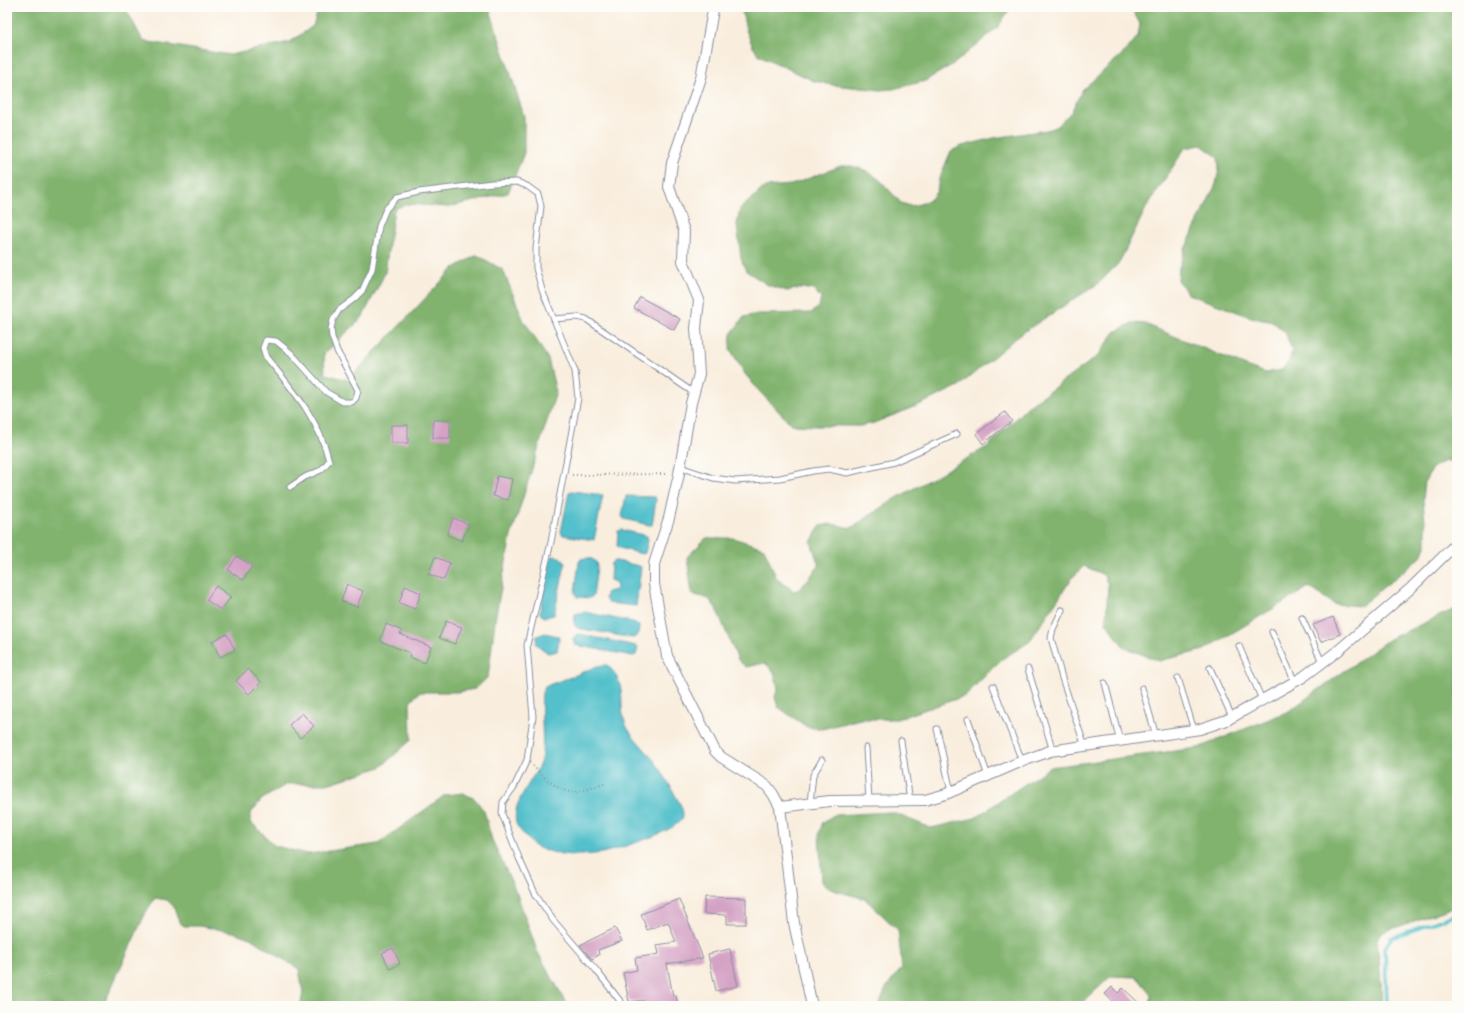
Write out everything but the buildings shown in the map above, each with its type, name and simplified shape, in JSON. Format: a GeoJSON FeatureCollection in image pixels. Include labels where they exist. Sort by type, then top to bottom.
{"type":"FeatureCollection","features":[{"type":"Feature","properties":{"kind":"street"},"geometry":{"type":"LineString","coordinates":[[712,7],[713,10],[701,78],[672,163],[670,187],[684,230],[683,261],[699,300],[696,328],[699,374],[691,403],[680,471],[669,518],[654,564],[654,584],[667,656],[715,751],[767,786],[780,807],[794,923],[812,1006]]}},
{"type":"Feature","properties":{"kind":"street"},"geometry":{"type":"LineString","coordinates":[[780,807],[810,803],[924,800],[951,792],[1022,761],[1053,750],[1200,729],[1232,717],[1295,682],[1339,650],[1410,589],[1457,543]]}},
{"type":"Feature","properties":{"kind":"lane"},"geometry":{"type":"LineString","coordinates":[[290,487],[305,476],[321,470],[329,461],[313,418],[266,357],[262,348],[266,340],[276,341],[291,353],[326,392],[343,402],[352,402],[356,398],[358,390],[337,351],[332,337],[333,320],[339,310],[362,291],[372,269],[379,226],[386,209],[397,198],[419,192],[492,183],[517,182],[527,186],[538,194],[541,206],[536,249],[536,268],[542,290],[575,371],[578,398],[551,542],[527,645],[533,717],[527,760],[514,787],[503,802],[502,814],[519,858],[535,893],[553,920],[596,970],[624,1006]]}},
{"type":"Feature","properties":{"kind":"lane"},"geometry":{"type":"LineString","coordinates":[[554,319],[577,317],[586,320],[694,394]]}},
{"type":"Feature","properties":{"kind":"lane"},"geometry":{"type":"LineString","coordinates":[[680,471],[735,481],[780,478],[829,469],[847,473],[894,462],[957,434]]}},
{"type":"Feature","properties":{"kind":"lane"},"geometry":{"type":"LineString","coordinates":[[1062,610],[1053,629],[1051,638],[1062,678],[1085,746]]}},
{"type":"Feature","properties":{"kind":"lane"},"geometry":{"type":"LineString","coordinates":[[1302,618],[1322,662]]}},
{"type":"Feature","properties":{"kind":"lane"},"geometry":{"type":"LineString","coordinates":[[1272,632],[1295,682]]}},
{"type":"Feature","properties":{"kind":"lane"},"geometry":{"type":"LineString","coordinates":[[1238,646],[1262,700]]}},
{"type":"Feature","properties":{"kind":"lane"},"geometry":{"type":"LineString","coordinates":[[1210,668],[1232,717]]}},
{"type":"Feature","properties":{"kind":"lane"},"geometry":{"type":"LineString","coordinates":[[1028,669],[1053,750]]}},
{"type":"Feature","properties":{"kind":"lane"},"geometry":{"type":"LineString","coordinates":[[1178,678],[1194,730]]}},
{"type":"Feature","properties":{"kind":"lane"},"geometry":{"type":"LineString","coordinates":[[1105,683],[1120,741]]}},
{"type":"Feature","properties":{"kind":"lane"},"geometry":{"type":"LineString","coordinates":[[993,686],[1022,761]]}},
{"type":"Feature","properties":{"kind":"lane"},"geometry":{"type":"LineString","coordinates":[[1142,688],[1156,736]]}},
{"type":"Feature","properties":{"kind":"lane"},"geometry":{"type":"LineString","coordinates":[[968,719],[988,776]]}},
{"type":"Feature","properties":{"kind":"lane"},"geometry":{"type":"LineString","coordinates":[[937,729],[951,792]]}},
{"type":"Feature","properties":{"kind":"lane"},"geometry":{"type":"LineString","coordinates":[[901,741],[910,801]]}},
{"type":"Feature","properties":{"kind":"lane"},"geometry":{"type":"LineString","coordinates":[[866,748],[869,801]]}},
{"type":"Feature","properties":{"kind":"lane"},"geometry":{"type":"LineString","coordinates":[[810,803],[813,775],[822,760]]}},
{"type":"Feature","properties":{"kind":"path"},"geometry":{"type":"LineString","coordinates":[[563,476],[680,471]]}},
{"type":"Feature","properties":{"kind":"path"},"geometry":{"type":"LineString","coordinates":[[527,760],[546,780],[564,790],[573,792],[604,784]]}},
{"type":"Feature","properties":{"kind":"green space"},"geometry":{"type":"Polygon","coordinates":[[[7,7],[125,7],[143,41],[230,55],[290,42],[313,26],[319,7],[483,7],[490,10],[524,116],[524,153],[508,193],[449,207],[407,204],[394,209],[385,273],[362,318],[324,354],[325,374],[348,380],[454,268],[477,255],[503,270],[523,319],[548,359],[556,392],[511,536],[496,614],[488,677],[475,689],[457,692],[420,692],[410,701],[411,740],[381,767],[327,784],[287,784],[261,800],[251,813],[251,822],[275,846],[308,854],[378,844],[445,795],[463,793],[475,799],[484,811],[492,840],[517,894],[537,951],[568,1006],[300,1006],[303,993],[299,969],[250,938],[233,932],[199,926],[184,926],[179,922],[174,907],[167,900],[155,898],[146,912],[103,1006],[7,1006],[7,7]]]}},
{"type":"Feature","properties":{"kind":"green space"},"geometry":{"type":"Polygon","coordinates":[[[741,7],[1011,7],[998,27],[955,63],[925,81],[893,89],[880,90],[833,85],[814,81],[759,55],[753,47],[746,30],[741,7]]]}},
{"type":"Feature","properties":{"kind":"green space"},"geometry":{"type":"Polygon","coordinates":[[[1131,7],[1457,7],[1457,464],[1445,461],[1432,468],[1425,481],[1423,501],[1426,546],[1420,558],[1360,606],[1334,604],[1309,587],[1204,650],[1159,661],[1124,647],[1106,623],[1108,585],[1104,575],[1084,566],[1072,578],[1029,642],[1002,659],[965,696],[897,719],[860,719],[822,729],[807,727],[778,707],[775,697],[778,688],[774,672],[765,663],[746,667],[738,660],[716,608],[709,599],[692,594],[687,557],[706,538],[733,538],[764,548],[777,579],[794,591],[800,589],[819,566],[811,542],[820,526],[831,524],[851,528],[895,499],[987,447],[1026,408],[1098,356],[1115,332],[1132,323],[1145,324],[1266,373],[1282,370],[1289,361],[1292,350],[1285,332],[1273,322],[1254,318],[1188,294],[1178,280],[1179,268],[1185,249],[1216,184],[1219,169],[1218,157],[1201,145],[1185,148],[1146,208],[1119,263],[1099,283],[1019,335],[959,386],[921,404],[874,423],[860,426],[792,425],[759,391],[745,374],[730,349],[731,334],[744,317],[757,314],[811,313],[819,307],[821,298],[814,290],[802,288],[787,291],[768,285],[746,271],[741,258],[737,225],[740,209],[765,187],[791,185],[841,166],[852,166],[867,171],[880,180],[901,203],[911,206],[930,200],[937,191],[939,179],[951,151],[962,146],[994,138],[1047,130],[1058,126],[1071,112],[1083,89],[1126,51],[1138,36],[1140,24],[1131,7]]]}},
{"type":"Feature","properties":{"kind":"green space"},"geometry":{"type":"Polygon","coordinates":[[[1457,608],[1457,906],[1380,933],[1377,940],[1382,994],[1381,1006],[1150,1006],[1151,994],[1137,977],[1111,976],[1079,1006],[879,1006],[886,988],[902,968],[898,930],[865,899],[830,889],[822,882],[819,833],[823,822],[834,815],[891,812],[931,828],[975,818],[1050,767],[1198,748],[1289,711],[1389,639],[1457,608]]]}},
{"type":"Feature","properties":{"kind":"water"},"geometry":{"type":"Polygon","coordinates":[[[572,491],[603,495],[594,540],[563,535],[561,532],[569,492],[572,491]]]}},
{"type":"Feature","properties":{"kind":"water"},"geometry":{"type":"Polygon","coordinates":[[[626,496],[655,497],[656,500],[652,525],[624,519],[622,516],[626,496]]]}},
{"type":"Feature","properties":{"kind":"water"},"geometry":{"type":"Polygon","coordinates":[[[622,530],[647,536],[648,540],[645,553],[642,554],[617,546],[618,531],[622,530]]]}},
{"type":"Feature","properties":{"kind":"water"},"geometry":{"type":"Polygon","coordinates":[[[555,556],[562,559],[565,565],[554,615],[545,617],[541,615],[540,612],[547,570],[551,557],[555,556]]]}},
{"type":"Feature","properties":{"kind":"water"},"geometry":{"type":"Polygon","coordinates":[[[581,559],[592,559],[596,562],[597,567],[593,596],[590,598],[577,597],[575,592],[579,562],[581,559]]]}},
{"type":"Feature","properties":{"kind":"water"},"geometry":{"type":"Polygon","coordinates":[[[614,561],[641,567],[636,606],[608,603],[605,599],[607,592],[615,590],[617,587],[615,582],[610,580],[611,563],[614,561]]]}},
{"type":"Feature","properties":{"kind":"water"},"geometry":{"type":"Polygon","coordinates":[[[584,612],[632,622],[639,626],[638,635],[633,638],[577,628],[574,624],[575,614],[584,612]]]}},
{"type":"Feature","properties":{"kind":"water"},"geometry":{"type":"Polygon","coordinates":[[[545,633],[558,636],[559,640],[557,651],[548,653],[536,644],[537,636],[545,633]]]}},
{"type":"Feature","properties":{"kind":"water"},"geometry":{"type":"Polygon","coordinates":[[[579,634],[636,646],[638,648],[636,655],[633,656],[575,645],[573,640],[576,635],[579,634]]]}},
{"type":"Feature","properties":{"kind":"water"},"geometry":{"type":"Polygon","coordinates":[[[607,665],[619,681],[624,721],[634,738],[658,765],[663,773],[680,803],[683,815],[681,821],[673,827],[650,838],[606,852],[571,855],[544,850],[534,845],[521,831],[516,823],[515,815],[520,799],[541,760],[543,745],[542,693],[545,687],[551,684],[597,666],[607,665]]]}},
{"type":"Feature","properties":{"kind":"waterway"},"geometry":{"type":"LineString","coordinates":[[1387,1006],[1385,948],[1391,938],[1457,914]]}}]}
